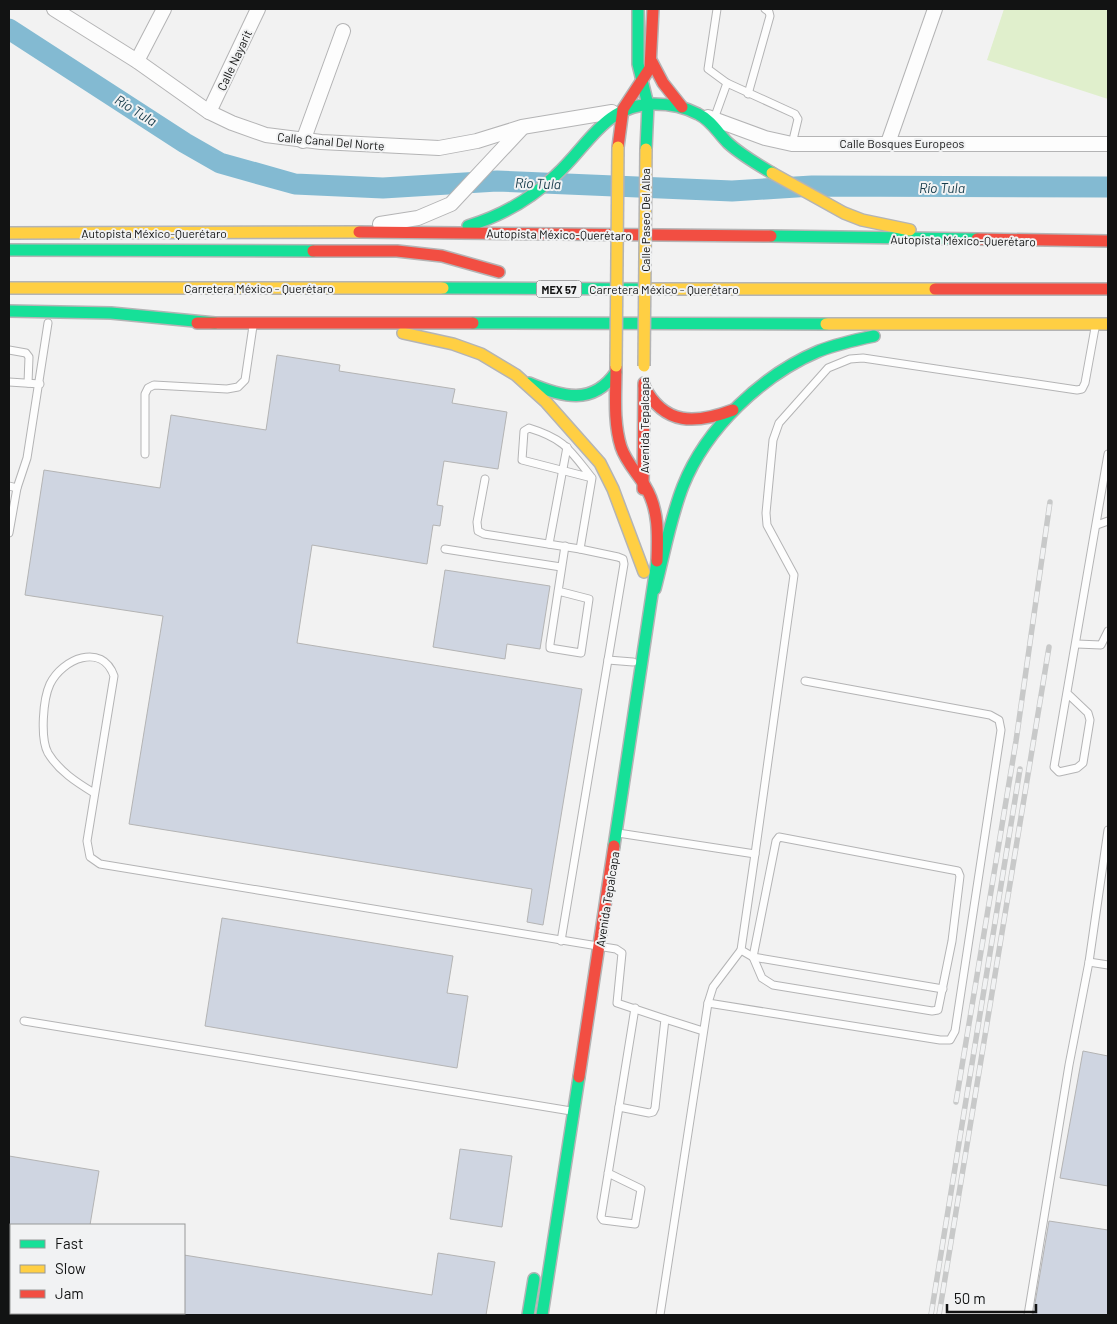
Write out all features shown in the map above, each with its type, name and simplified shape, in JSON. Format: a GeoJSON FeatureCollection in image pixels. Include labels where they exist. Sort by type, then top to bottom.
{"type":"FeatureCollection","features":[{"type":"Feature","properties":{"kind":"main road","name":"Calle Paseo Del Alba"},"geometry":{"type":"LineString","coordinates":[[638,9],[638,64],[648,105],[644,366]]}},
{"type":"Feature","properties":{"kind":"main road"},"geometry":{"type":"LineString","coordinates":[[369,324],[481,354],[524,380],[553,392],[581,397],[593,394],[604,388],[616,369],[618,147],[623,110],[631,95],[643,82],[652,62],[653,9]]}},
{"type":"Feature","properties":{"kind":"main road"},"geometry":{"type":"LineString","coordinates":[[652,62],[663,83],[682,107]]}},
{"type":"Feature","properties":{"kind":"main road"},"geometry":{"type":"LineString","coordinates":[[443,232],[491,220],[523,204],[551,181],[614,114],[623,110],[648,105],[682,107],[708,117],[738,150],[836,208],[862,220],[969,241]]}},
{"type":"Feature","properties":{"kind":"main road","name":"Autopista México-Querétaro"},"geometry":{"type":"LineString","coordinates":[[9,233],[443,232],[969,241],[1108,241]]}},
{"type":"Feature","properties":{"kind":"main road"},"geometry":{"type":"LineString","coordinates":[[471,246],[526,234]]}},
{"type":"Feature","properties":{"kind":"main road"},"geometry":{"type":"LineString","coordinates":[[9,250],[404,251],[456,248]]}},
{"type":"Feature","properties":{"kind":"main road"},"geometry":{"type":"LineString","coordinates":[[404,251],[449,258],[504,272],[460,272]]}},
{"type":"Feature","properties":{"kind":"main road","name":"Carretera México - Querétaro"},"geometry":{"type":"LineString","coordinates":[[608,273],[657,273]]}},
{"type":"Feature","properties":{"kind":"main road","name":"Carretera México - Querétaro"},"geometry":{"type":"LineString","coordinates":[[9,288],[1108,290]]}},
{"type":"Feature","properties":{"kind":"main road"},"geometry":{"type":"LineString","coordinates":[[142,300],[199,288]]}},
{"type":"Feature","properties":{"kind":"main road"},"geometry":{"type":"LineString","coordinates":[[21,311],[124,302]]}},
{"type":"Feature","properties":{"kind":"main road"},"geometry":{"type":"LineString","coordinates":[[9,311],[111,314],[215,323]]}},
{"type":"Feature","properties":{"kind":"main road"},"geometry":{"type":"LineString","coordinates":[[43,324],[1108,324]]}},
{"type":"Feature","properties":{"kind":"main road"},"geometry":{"type":"LineString","coordinates":[[655,589],[677,502],[689,472],[710,437],[762,386],[793,362],[828,346],[879,336],[939,333],[981,325]]}},
{"type":"Feature","properties":{"kind":"main road","name":"Avenida Tepalcapa"},"geometry":{"type":"LineString","coordinates":[[644,366],[644,514]]}},
{"type":"Feature","properties":{"kind":"main road","name":"Avenida Tepalcapa"},"geometry":{"type":"LineString","coordinates":[[569,1062],[618,833],[655,589],[657,522],[653,502],[644,484],[627,462],[621,447],[616,424],[616,369]]}},
{"type":"Feature","properties":{"kind":"main road"},"geometry":{"type":"LineString","coordinates":[[524,380],[600,463],[608,475],[618,499],[632,546],[644,572]]}},
{"type":"Feature","properties":{"kind":"main road"},"geometry":{"type":"LineString","coordinates":[[644,386],[656,407],[668,415],[681,420],[710,418],[742,404]]}},
{"type":"Feature","properties":{"kind":"main road","name":"Avenida Tepalcapa"},"geometry":{"type":"LineString","coordinates":[[542,1315],[574,1112],[594,946],[632,662],[644,588],[644,533]]}},
{"type":"Feature","properties":{"kind":"main road"},"geometry":{"type":"LineString","coordinates":[[528,1315],[536,1266]]}},
{"type":"Feature","properties":{"kind":"street","name":"Calle Canal Del Norte"},"geometry":{"type":"LineString","coordinates":[[54,9],[137,61],[210,112],[251,131],[303,140],[439,148],[477,141],[522,127],[591,117],[623,110]]}},
{"type":"Feature","properties":{"kind":"street"},"geometry":{"type":"LineString","coordinates":[[137,61],[164,9]]}},
{"type":"Feature","properties":{"kind":"street","name":"Calle Nayarit"},"geometry":{"type":"LineString","coordinates":[[210,112],[258,9]]}},
{"type":"Feature","properties":{"kind":"street"},"geometry":{"type":"LineString","coordinates":[[888,143],[935,9]]}},
{"type":"Feature","properties":{"kind":"street"},"geometry":{"type":"LineString","coordinates":[[303,140],[344,31]]}},
{"type":"Feature","properties":{"kind":"street","name":"Calle Bosques Europeos"},"geometry":{"type":"LineString","coordinates":[[708,117],[765,138],[792,144],[1108,144]]}},
{"type":"Feature","properties":{"kind":"street"},"geometry":{"type":"LineString","coordinates":[[353,232],[383,223],[418,218],[451,204],[522,127]]}},
{"type":"Feature","properties":{"kind":"lane"},"geometry":{"type":"LineString","coordinates":[[717,9],[708,69],[727,83],[748,94],[795,114],[798,119],[792,144]]}},
{"type":"Feature","properties":{"kind":"lane"},"geometry":{"type":"LineString","coordinates":[[748,94],[770,16],[769,12],[765,9]]}},
{"type":"Feature","properties":{"kind":"lane"},"geometry":{"type":"LineString","coordinates":[[708,117],[727,83]]}},
{"type":"Feature","properties":{"kind":"lane"},"geometry":{"type":"LineString","coordinates":[[9,533],[17,488],[27,458],[40,384],[43,324]]}},
{"type":"Feature","properties":{"kind":"lane"},"geometry":{"type":"LineString","coordinates":[[145,454],[145,394],[148,388],[154,385],[227,389],[238,387],[245,380],[253,324]]}},
{"type":"Feature","properties":{"kind":"lane"},"geometry":{"type":"LineString","coordinates":[[660,1315],[708,1003],[713,987],[741,950],[794,575],[767,525],[770,456],[779,423],[828,368],[850,359],[863,358],[1077,390],[1082,389],[1085,383],[1095,324]]}},
{"type":"Feature","properties":{"kind":"lane"},"geometry":{"type":"LineString","coordinates":[[9,350],[26,353],[29,357],[28,383]]}},
{"type":"Feature","properties":{"kind":"lane"},"geometry":{"type":"LineString","coordinates":[[9,382],[40,384]]}},
{"type":"Feature","properties":{"kind":"lane"},"geometry":{"type":"LineString","coordinates":[[580,549],[592,478],[567,447],[551,435],[529,428],[524,431],[522,460],[592,478]]}},
{"type":"Feature","properties":{"kind":"lane"},"geometry":{"type":"LineString","coordinates":[[549,544],[567,447]]}},
{"type":"Feature","properties":{"kind":"lane"},"geometry":{"type":"LineString","coordinates":[[1068,694],[1088,713],[1090,720],[1083,763],[1078,768],[1059,772],[1054,767],[1077,644],[1108,454]]}},
{"type":"Feature","properties":{"kind":"lane"},"geometry":{"type":"LineString","coordinates":[[484,479],[477,522],[478,531],[484,534],[565,546],[618,557],[623,559],[624,564],[561,941]]}},
{"type":"Feature","properties":{"kind":"lane"},"geometry":{"type":"LineString","coordinates":[[9,486],[17,488]]}},
{"type":"Feature","properties":{"kind":"lane"},"geometry":{"type":"LineString","coordinates":[[1097,525],[1108,521]]}},
{"type":"Feature","properties":{"kind":"lane"},"geometry":{"type":"LineString","coordinates":[[558,591],[589,599],[581,653],[550,648],[561,566],[565,546]]}},
{"type":"Feature","properties":{"kind":"lane"},"geometry":{"type":"LineString","coordinates":[[445,548],[561,566]]}},
{"type":"Feature","properties":{"kind":"lane"},"geometry":{"type":"LineString","coordinates":[[1077,644],[1101,645],[1108,631]]}},
{"type":"Feature","properties":{"kind":"lane"},"geometry":{"type":"LineString","coordinates":[[94,793],[72,780],[58,767],[47,751],[44,707],[50,684],[65,667],[80,658],[100,657],[110,665],[114,676],[87,842],[90,856],[100,864],[616,949],[622,953],[617,1003],[704,1030]]}},
{"type":"Feature","properties":{"kind":"lane"},"geometry":{"type":"LineString","coordinates":[[608,660],[632,662]]}},
{"type":"Feature","properties":{"kind":"lane"},"geometry":{"type":"LineString","coordinates":[[708,1003],[940,1040],[950,1040],[955,1031],[1001,730],[999,720],[990,715],[805,681]]}},
{"type":"Feature","properties":{"kind":"lane"},"geometry":{"type":"LineString","coordinates":[[1028,1315],[1068,1064],[1089,962],[1108,830]]}},
{"type":"Feature","properties":{"kind":"lane"},"geometry":{"type":"LineString","coordinates":[[618,833],[755,854]]}},
{"type":"Feature","properties":{"kind":"lane"},"geometry":{"type":"LineString","coordinates":[[779,837],[954,868],[958,871],[960,876],[952,941],[943,989],[938,1010],[932,1011],[767,983],[762,978],[753,957],[776,842],[779,837]]}},
{"type":"Feature","properties":{"kind":"lane"},"geometry":{"type":"LineString","coordinates":[[741,950],[753,957],[943,989]]}},
{"type":"Feature","properties":{"kind":"lane"},"geometry":{"type":"LineString","coordinates":[[1089,962],[1108,965]]}},
{"type":"Feature","properties":{"kind":"lane"},"geometry":{"type":"LineString","coordinates":[[608,1172],[641,1189],[636,1224],[602,1219],[608,1172],[635,1008]]}},
{"type":"Feature","properties":{"kind":"lane"},"geometry":{"type":"LineString","coordinates":[[619,1107],[653,1112],[665,1019]]}},
{"type":"Feature","properties":{"kind":"lane"},"geometry":{"type":"LineString","coordinates":[[24,1021],[574,1112]]}},
{"type":"Feature","properties":{"kind":"green space"},"geometry":{"type":"Polygon","coordinates":[[[1004,9],[1108,9],[1108,99],[987,60],[1004,9]]]}},
{"type":"Feature","properties":{"kind":"building"},"geometry":{"type":"Polygon","coordinates":[[[277,355],[340,365],[339,371],[455,389],[452,403],[507,412],[498,469],[444,461],[437,505],[443,506],[440,526],[433,525],[427,564],[312,545],[297,643],[582,689],[543,925],[527,922],[532,889],[129,824],[163,616],[25,595],[44,470],[160,488],[171,415],[266,430],[277,355]]]}},
{"type":"Feature","properties":{"kind":"building"},"geometry":{"type":"Polygon","coordinates":[[[445,570],[550,586],[540,649],[507,644],[505,659],[433,647],[445,570]]]}},
{"type":"Feature","properties":{"kind":"building"},"geometry":{"type":"Polygon","coordinates":[[[222,918],[453,956],[447,993],[468,996],[457,1068],[205,1026],[222,918]]]}},
{"type":"Feature","properties":{"kind":"building"},"geometry":{"type":"Polygon","coordinates":[[[1083,1051],[1108,1056],[1108,1186],[1060,1178],[1083,1051]]]}},
{"type":"Feature","properties":{"kind":"building"},"geometry":{"type":"Polygon","coordinates":[[[460,1149],[512,1156],[502,1227],[450,1219],[460,1149]]]}},
{"type":"Feature","properties":{"kind":"building"},"geometry":{"type":"Polygon","coordinates":[[[9,1156],[99,1171],[90,1224],[9,1225],[9,1156]]]}},
{"type":"Feature","properties":{"kind":"building"},"geometry":{"type":"Polygon","coordinates":[[[1049,1221],[1108,1230],[1108,1315],[1033,1315],[1049,1221]]]}},
{"type":"Feature","properties":{"kind":"building"},"geometry":{"type":"Polygon","coordinates":[[[438,1253],[495,1262],[486,1315],[184,1315],[185,1255],[432,1295],[438,1253]]]}},
{"type":"Feature","properties":{"kind":"waterway","name":"Río Tula"},"geometry":{"type":"LineString","coordinates":[[9,29],[185,143],[220,163],[295,184],[383,188],[497,181],[732,191],[812,186],[1108,187]]}},
{"type":"Feature","properties":{"kind":"railway"},"geometry":{"type":"LineString","coordinates":[[956,1102],[1016,741],[1050,502]]}},
{"type":"Feature","properties":{"kind":"railway"},"geometry":{"type":"LineString","coordinates":[[939,1315],[1049,647]]}},
{"type":"Feature","properties":{"kind":"railway"},"geometry":{"type":"LineString","coordinates":[[931,1315],[1020,769]]}},
{"type":"Feature","properties":{"kind":"traffic: fast"},"geometry":{"type":"LineString","coordinates":[[638,9],[638,64],[648,105],[646,149]]}},
{"type":"Feature","properties":{"kind":"traffic: fast"},"geometry":{"type":"LineString","coordinates":[[468,226],[504,212],[536,192],[556,175],[610,119],[622,111],[637,106],[665,105],[682,108],[698,114],[711,123],[733,147],[772,173]]}},
{"type":"Feature","properties":{"kind":"traffic: fast"},"geometry":{"type":"LineString","coordinates":[[771,236],[977,239]]}},
{"type":"Feature","properties":{"kind":"traffic: fast"},"geometry":{"type":"LineString","coordinates":[[9,250],[313,251]]}},
{"type":"Feature","properties":{"kind":"traffic: fast"},"geometry":{"type":"LineString","coordinates":[[443,288],[646,289]]}},
{"type":"Feature","properties":{"kind":"traffic: fast"},"geometry":{"type":"LineString","coordinates":[[9,311],[111,313],[215,323]]}},
{"type":"Feature","properties":{"kind":"traffic: fast"},"geometry":{"type":"LineString","coordinates":[[473,323],[826,324]]}},
{"type":"Feature","properties":{"kind":"traffic: fast"},"geometry":{"type":"LineString","coordinates":[[655,589],[671,524],[683,486],[693,465],[721,424],[757,389],[798,361],[819,351],[846,342],[874,336]]}},
{"type":"Feature","properties":{"kind":"traffic: fast"},"geometry":{"type":"LineString","coordinates":[[529,383],[553,392],[576,396],[597,390],[607,383],[616,372]]}},
{"type":"Feature","properties":{"kind":"traffic: fast"},"geometry":{"type":"LineString","coordinates":[[614,846],[657,561]]}},
{"type":"Feature","properties":{"kind":"traffic: fast"},"geometry":{"type":"LineString","coordinates":[[542,1315],[579,1077]]}},
{"type":"Feature","properties":{"kind":"traffic: fast"},"geometry":{"type":"LineString","coordinates":[[528,1315],[534,1279]]}},
{"type":"Feature","properties":{"kind":"traffic: slow"},"geometry":{"type":"LineString","coordinates":[[616,366],[618,147]]}},
{"type":"Feature","properties":{"kind":"traffic: slow"},"geometry":{"type":"LineString","coordinates":[[644,366],[646,149]]}},
{"type":"Feature","properties":{"kind":"traffic: slow"},"geometry":{"type":"LineString","coordinates":[[772,173],[844,213],[862,220],[910,230]]}},
{"type":"Feature","properties":{"kind":"traffic: slow"},"geometry":{"type":"LineString","coordinates":[[9,233],[359,232]]}},
{"type":"Feature","properties":{"kind":"traffic: slow"},"geometry":{"type":"LineString","coordinates":[[9,288],[443,288]]}},
{"type":"Feature","properties":{"kind":"traffic: slow"},"geometry":{"type":"LineString","coordinates":[[646,289],[935,289]]}},
{"type":"Feature","properties":{"kind":"traffic: slow"},"geometry":{"type":"LineString","coordinates":[[826,324],[1108,324]]}},
{"type":"Feature","properties":{"kind":"traffic: slow"},"geometry":{"type":"LineString","coordinates":[[403,333],[453,344],[481,354],[516,375],[546,402],[600,463],[613,489],[644,572]]}},
{"type":"Feature","properties":{"kind":"traffic: jam"},"geometry":{"type":"LineString","coordinates":[[618,147],[623,109],[650,68],[653,9]]}},
{"type":"Feature","properties":{"kind":"traffic: jam"},"geometry":{"type":"LineString","coordinates":[[652,62],[663,83],[682,107]]}},
{"type":"Feature","properties":{"kind":"traffic: jam"},"geometry":{"type":"LineString","coordinates":[[359,232],[771,236]]}},
{"type":"Feature","properties":{"kind":"traffic: jam"},"geometry":{"type":"LineString","coordinates":[[977,239],[1108,241]]}},
{"type":"Feature","properties":{"kind":"traffic: jam"},"geometry":{"type":"LineString","coordinates":[[313,251],[397,251],[442,256],[499,272]]}},
{"type":"Feature","properties":{"kind":"traffic: jam"},"geometry":{"type":"LineString","coordinates":[[935,289],[1108,289]]}},
{"type":"Feature","properties":{"kind":"traffic: jam"},"geometry":{"type":"LineString","coordinates":[[197,323],[473,323]]}},
{"type":"Feature","properties":{"kind":"traffic: jam"},"geometry":{"type":"LineString","coordinates":[[616,366],[618,437],[626,458],[645,486],[653,504],[657,532],[657,561]]}},
{"type":"Feature","properties":{"kind":"traffic: jam"},"geometry":{"type":"LineString","coordinates":[[643,489],[644,383]]}},
{"type":"Feature","properties":{"kind":"traffic: jam"},"geometry":{"type":"LineString","coordinates":[[644,386],[661,409],[671,415],[682,418],[706,418],[733,410]]}},
{"type":"Feature","properties":{"kind":"traffic: jam"},"geometry":{"type":"LineString","coordinates":[[579,1077],[614,846]]}}]}
